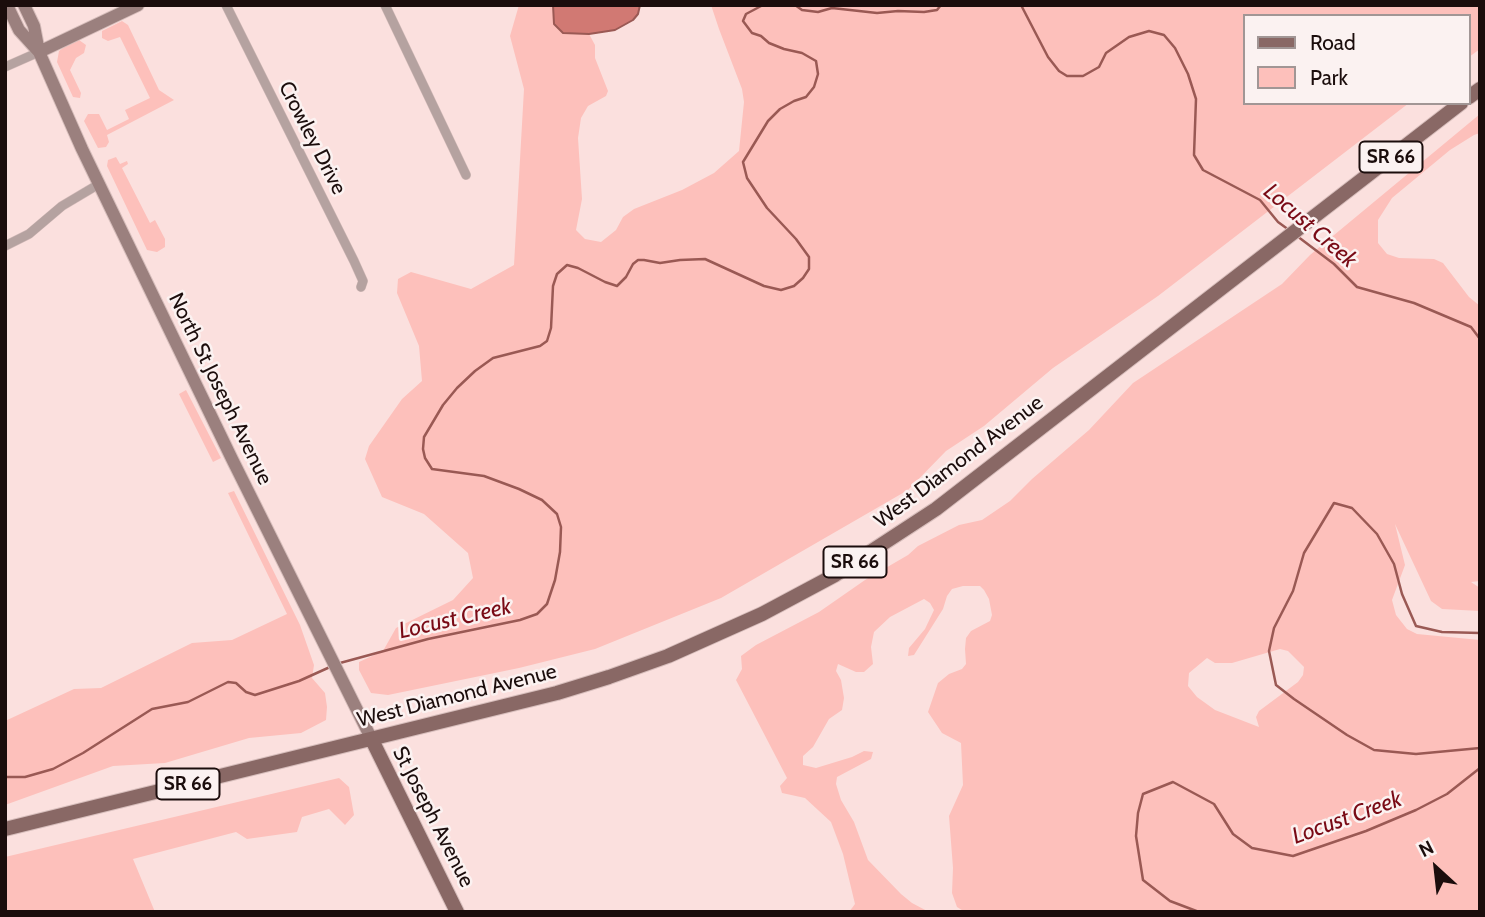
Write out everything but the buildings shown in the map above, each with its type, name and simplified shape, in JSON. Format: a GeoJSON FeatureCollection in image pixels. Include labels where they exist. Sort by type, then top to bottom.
{"type":"FeatureCollection","features":[{"type":"Feature","properties":{"kind":"main road","name":"North St Joseph Avenue"},"geometry":{"type":"LineString","coordinates":[[7,5],[19,30],[38,52]]}},
{"type":"Feature","properties":{"kind":"main road","name":"North St Joseph Avenue"},"geometry":{"type":"LineString","coordinates":[[24,5],[34,26],[38,52],[82,149],[372,740]]}},
{"type":"Feature","properties":{"kind":"main road"},"geometry":{"type":"LineString","coordinates":[[38,52],[138,5]]}},
{"type":"Feature","properties":{"kind":"main road","name":"West Diamond Avenue"},"geometry":{"type":"LineString","coordinates":[[5,829],[531,701],[619,674],[711,638],[858,561],[936,509],[1458,105]]}},
{"type":"Feature","properties":{"kind":"main road","name":"St Joseph Avenue"},"geometry":{"type":"LineString","coordinates":[[372,740],[457,912]]}},
{"type":"Feature","properties":{"kind":"street","name":"Crowley Drive"},"geometry":{"type":"LineString","coordinates":[[226,5],[363,281],[361,287]]}},
{"type":"Feature","properties":{"kind":"street"},"geometry":{"type":"LineString","coordinates":[[385,5],[466,175]]}},
{"type":"Feature","properties":{"kind":"street"},"geometry":{"type":"LineString","coordinates":[[5,67],[38,52]]}},
{"type":"Feature","properties":{"kind":"street"},"geometry":{"type":"LineString","coordinates":[[5,246],[29,234],[79,194],[100,184]]}},
{"type":"Feature","properties":{"kind":"green space"},"geometry":{"type":"Polygon","coordinates":[[[519,5],[553,5],[554,24],[563,33],[589,34],[595,45],[595,58],[608,91],[606,96],[588,106],[581,118],[578,138],[582,199],[576,230],[585,239],[601,242],[616,230],[623,217],[634,209],[682,190],[714,173],[739,151],[744,102],[742,89],[711,5],[1480,5],[1480,49],[1471,56],[1471,14],[1244,14],[1244,105],[1406,105],[1158,296],[1053,368],[984,426],[946,451],[908,490],[721,598],[595,649],[388,695],[371,693],[359,670],[359,662],[383,651],[396,628],[453,600],[473,578],[468,553],[424,514],[382,497],[365,459],[369,446],[402,399],[422,381],[419,346],[397,293],[398,279],[411,272],[471,289],[514,265],[524,89],[510,36],[519,5]]]}},
{"type":"Feature","properties":{"kind":"green space"},"geometry":{"type":"Polygon","coordinates":[[[122,21],[128,25],[159,90],[174,100],[107,135],[109,142],[106,147],[98,148],[84,121],[88,114],[99,114],[107,130],[129,119],[125,110],[150,98],[120,37],[108,41],[102,38],[102,31],[122,21]]]}},
{"type":"Feature","properties":{"kind":"green space"},"geometry":{"type":"Polygon","coordinates":[[[79,40],[86,45],[84,53],[76,58],[70,70],[81,93],[80,98],[73,97],[57,62],[59,51],[71,42],[79,40]]]}},
{"type":"Feature","properties":{"kind":"green space"},"geometry":{"type":"Polygon","coordinates":[[[1480,114],[1480,133],[1450,150],[1392,198],[1378,220],[1378,243],[1387,254],[1399,258],[1434,259],[1443,263],[1469,297],[1480,306],[1480,581],[1471,582],[1480,588],[1480,611],[1442,609],[1431,601],[1395,524],[1405,565],[1392,600],[1396,615],[1407,629],[1417,634],[1480,640],[1480,912],[965,912],[957,907],[952,893],[949,816],[963,785],[961,743],[942,733],[928,712],[938,683],[966,664],[966,638],[971,631],[990,621],[992,615],[989,599],[980,586],[963,586],[952,589],[947,596],[943,609],[914,655],[908,656],[909,648],[925,629],[934,610],[924,599],[890,617],[874,632],[871,647],[873,664],[864,672],[856,672],[838,664],[836,671],[841,680],[844,698],[842,710],[829,719],[813,747],[803,756],[803,765],[816,768],[864,751],[873,752],[871,759],[837,777],[836,784],[841,800],[854,822],[868,860],[901,894],[929,912],[849,912],[855,904],[843,854],[831,822],[805,798],[782,793],[780,786],[787,778],[736,680],[742,669],[741,656],[756,645],[819,612],[918,546],[959,525],[982,520],[1010,501],[1089,430],[1133,383],[1282,284],[1310,255],[1480,114]],[[1280,649],[1232,663],[1215,663],[1207,658],[1189,673],[1188,686],[1197,697],[1215,710],[1259,727],[1256,717],[1259,711],[1298,682],[1303,675],[1304,667],[1288,651],[1280,649]]]}},
{"type":"Feature","properties":{"kind":"green space"},"geometry":{"type":"Polygon","coordinates":[[[116,157],[120,164],[127,161],[128,164],[122,168],[150,223],[155,220],[165,239],[165,247],[157,252],[147,250],[107,166],[108,160],[116,157]]]}},
{"type":"Feature","properties":{"kind":"green space"},"geometry":{"type":"Polygon","coordinates":[[[186,390],[221,458],[213,462],[179,394],[186,390]]]}},
{"type":"Feature","properties":{"kind":"green space"},"geometry":{"type":"Polygon","coordinates":[[[234,491],[300,625],[314,665],[312,678],[325,693],[326,720],[301,733],[249,738],[165,763],[113,766],[5,805],[5,721],[74,689],[101,688],[192,643],[232,640],[287,614],[228,493],[234,491]]]}},
{"type":"Feature","properties":{"kind":"green space"},"geometry":{"type":"Polygon","coordinates":[[[339,778],[349,787],[354,815],[345,825],[329,809],[302,817],[297,832],[247,839],[236,832],[133,859],[155,912],[5,912],[5,857],[339,778]]]}},
{"type":"Feature","properties":{"kind":"shaded area"},"geometry":{"type":"Polygon","coordinates":[[[553,5],[640,5],[633,20],[615,30],[589,34],[563,33],[554,24],[553,5]]]}},
{"type":"Feature","properties":{"kind":"waterway","name":"Locust Creek"},"geometry":{"type":"LineString","coordinates":[[340,663],[428,639],[520,620],[537,614],[547,604],[560,552],[561,527],[557,514],[542,500],[484,476],[432,469],[423,449],[424,437],[443,405],[475,371],[493,358],[540,346],[547,341],[551,328],[553,286],[557,274],[567,265],[617,286],[638,260],[660,263],[705,259],[764,286],[781,290],[794,286],[809,269],[809,257],[767,208],[747,178],[743,162],[768,121],[780,109],[806,97],[814,87],[818,74],[816,61],[802,53],[769,43],[752,33],[743,21],[746,14],[763,5]]}},
{"type":"Feature","properties":{"kind":"waterway","name":"Locust Creek"},"geometry":{"type":"LineString","coordinates":[[795,5],[802,10],[818,12],[832,8],[877,13],[924,12],[937,10],[941,5]]}},
{"type":"Feature","properties":{"kind":"waterway","name":"Locust Creek"},"geometry":{"type":"LineString","coordinates":[[1021,5],[1048,57],[1059,71],[1067,76],[1083,76],[1099,67],[1106,53],[1129,37],[1149,31],[1164,35],[1175,48],[1188,74],[1196,99],[1194,155],[1203,170],[1260,200],[1278,222],[1289,230]]}},
{"type":"Feature","properties":{"kind":"waterway","name":"Locust Creek"},"geometry":{"type":"LineString","coordinates":[[1297,236],[1334,264],[1357,287],[1414,303],[1471,327],[1480,339]]}},
{"type":"Feature","properties":{"kind":"waterway","name":"Locust Creek"},"geometry":{"type":"LineString","coordinates":[[1480,633],[1442,632],[1416,626],[1402,594],[1394,564],[1377,534],[1352,508],[1334,503],[1304,553],[1293,591],[1274,628],[1269,651],[1276,685],[1347,735],[1374,750],[1416,754],[1480,748]]}},
{"type":"Feature","properties":{"kind":"waterway","name":"Locust Creek"},"geometry":{"type":"LineString","coordinates":[[5,777],[25,777],[53,769],[152,709],[188,702],[228,682],[236,683],[246,692],[255,695],[299,681],[330,667]]}},
{"type":"Feature","properties":{"kind":"waterway","name":"Locust Creek"},"geometry":{"type":"LineString","coordinates":[[1199,912],[1170,901],[1143,880],[1136,836],[1143,794],[1173,782],[1214,804],[1233,834],[1252,848],[1293,856],[1366,831],[1416,810],[1447,794],[1480,768]]}}]}
